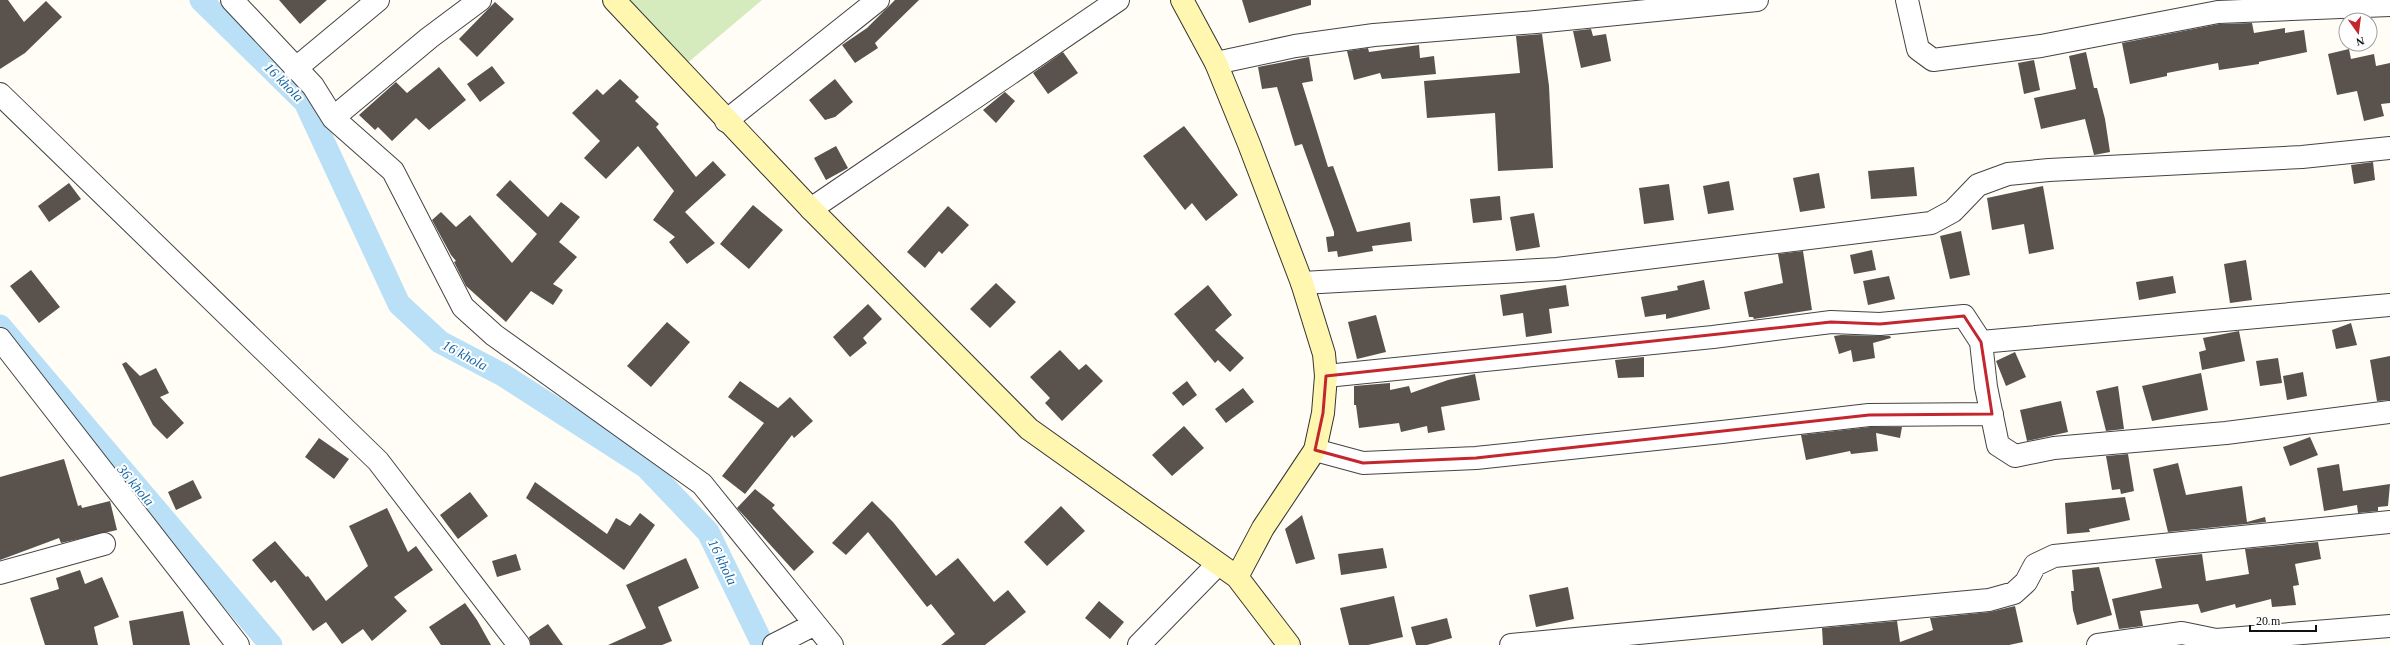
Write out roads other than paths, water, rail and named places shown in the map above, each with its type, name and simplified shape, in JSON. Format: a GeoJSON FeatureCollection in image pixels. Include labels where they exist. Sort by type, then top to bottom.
{"type":"FeatureCollection","features":[{"type":"Feature","properties":{"kind":"street"},"geometry":{"type":"LineString","coordinates":[[232,0],[313,86],[333,118],[393,171],[463,307],[494,335],[702,484],[811,626],[832,645]]}},
{"type":"Feature","properties":{"kind":"street"},"geometry":{"type":"LineString","coordinates":[[295,68],[378,0]]}},
{"type":"Feature","properties":{"kind":"street"},"geometry":{"type":"LineString","coordinates":[[333,118],[429,38],[480,0]]}},
{"type":"Feature","properties":{"kind":"street"},"geometry":{"type":"LineString","coordinates":[[614,0],[726,121],[811,209],[1029,429],[1237,577],[1288,645]]}},
{"type":"Feature","properties":{"kind":"street"},"geometry":{"type":"LineString","coordinates":[[726,121],[878,0]]}},
{"type":"Feature","properties":{"kind":"street"},"geometry":{"type":"LineString","coordinates":[[811,209],[1118,0]]}},
{"type":"Feature","properties":{"kind":"street"},"geometry":{"type":"LineString","coordinates":[[1182,0],[1216,63],[1302,283],[1324,354],[1326,376],[1323,414],[1315,450],[1263,528],[1237,577]]}},
{"type":"Feature","properties":{"kind":"street"},"geometry":{"type":"LineString","coordinates":[[1216,63],[1295,46],[1374,35],[1536,22],[1757,0]]}},
{"type":"Feature","properties":{"kind":"street"},"geometry":{"type":"LineString","coordinates":[[1907,0],[1918,49],[1933,60],[2041,46],[2218,12],[2390,5]]}},
{"type":"Feature","properties":{"kind":"street"},"geometry":{"type":"LineString","coordinates":[[0,94],[378,461],[519,645]]}},
{"type":"Feature","properties":{"kind":"street"},"geometry":{"type":"LineString","coordinates":[[1302,283],[1557,269],[1931,222],[1953,212],[1978,185],[2008,174],[2049,170],[2302,157],[2390,148]]}},
{"type":"Feature","properties":{"kind":"street"},"geometry":{"type":"LineString","coordinates":[[1981,342],[2390,305]]}},
{"type":"Feature","properties":{"kind":"street"},"geometry":{"type":"LineString","coordinates":[[1326,376],[1713,336],[1831,322],[1880,324],[1964,316],[1981,342],[1998,446],[2015,456],[2054,448],[2226,433],[2390,412]]}},
{"type":"Feature","properties":{"kind":"street"},"geometry":{"type":"LineString","coordinates":[[0,338],[238,645]]}},
{"type":"Feature","properties":{"kind":"street"},"geometry":{"type":"LineString","coordinates":[[1315,450],[1363,463],[1438,460],[1722,432],[1869,415],[1992,414]]}},
{"type":"Feature","properties":{"kind":"street"},"geometry":{"type":"LineString","coordinates":[[1511,645],[1639,631],[1989,600],[2014,593],[2026,582],[2035,565],[2054,556],[2390,522]]}},
{"type":"Feature","properties":{"kind":"street"},"geometry":{"type":"LineString","coordinates":[[0,573],[104,544]]}},
{"type":"Feature","properties":{"kind":"street"},"geometry":{"type":"LineString","coordinates":[[1139,645],[1218,564]]}},
{"type":"Feature","properties":{"kind":"street"},"geometry":{"type":"LineString","coordinates":[[774,645],[811,626]]}},
{"type":"Feature","properties":{"kind":"street"},"geometry":{"type":"LineString","coordinates":[[2098,645],[2182,633],[2216,640],[2390,626]]}},
{"type":"Feature","properties":{"kind":"waterway","name":"16 khola"},"geometry":{"type":"LineString","coordinates":[[201,0],[305,102],[399,304],[440,342],[503,375],[646,467],[708,532],[763,645]]}},
{"type":"Feature","properties":{"kind":"waterway","name":"36 khola"},"geometry":{"type":"LineString","coordinates":[[0,326],[271,645]]}}]}
